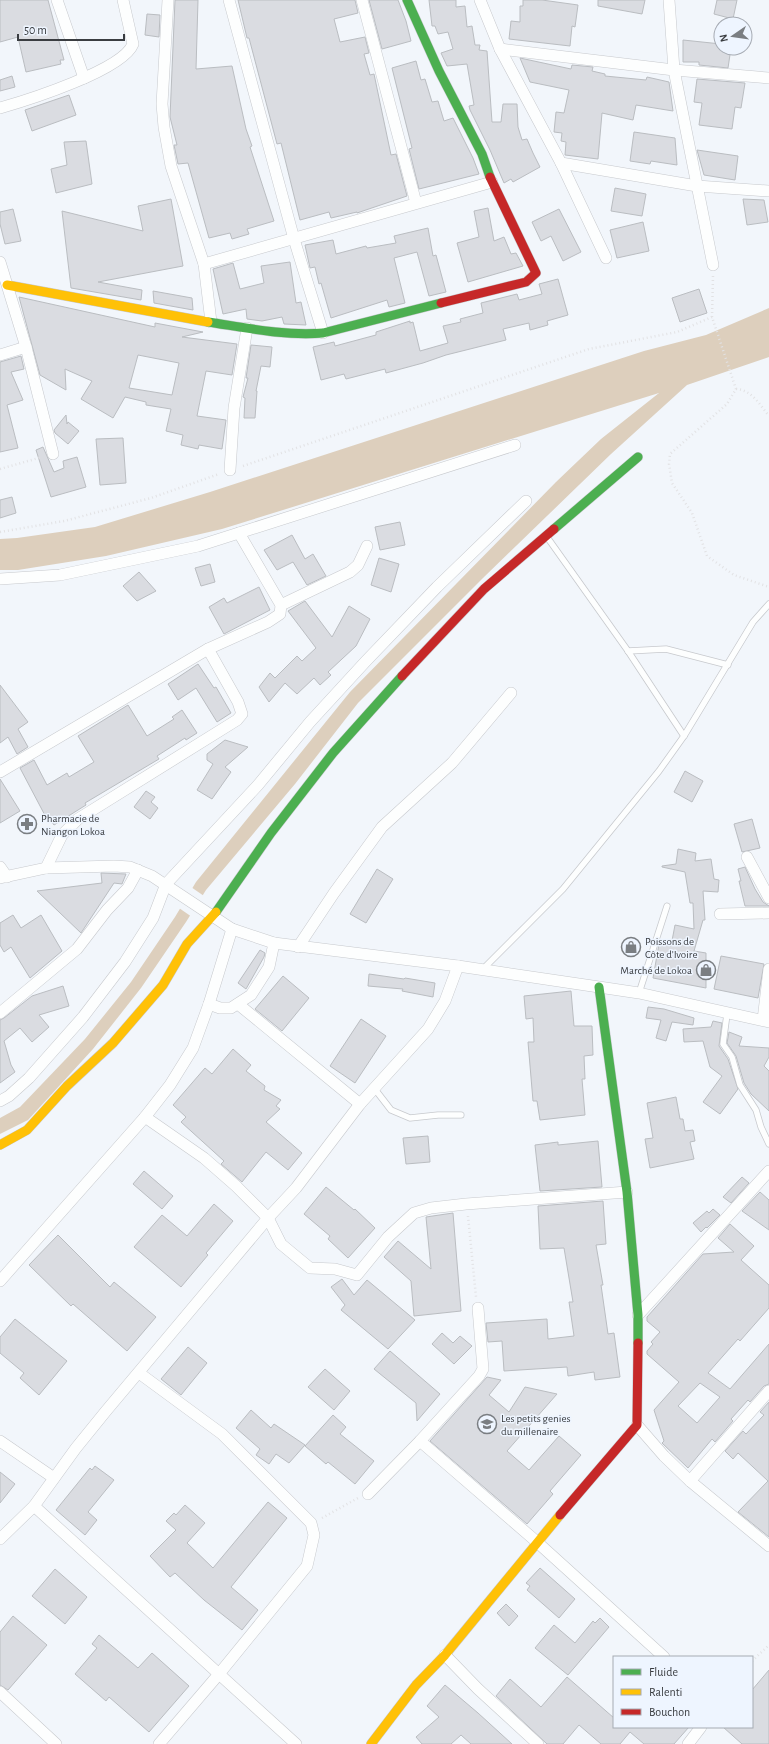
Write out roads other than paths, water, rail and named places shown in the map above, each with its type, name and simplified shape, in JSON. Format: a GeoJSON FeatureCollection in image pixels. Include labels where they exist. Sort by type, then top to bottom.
{"type":"FeatureCollection","features":[{"type":"Feature","properties":{"kind":"street"},"geometry":{"type":"LineString","coordinates":[[57,0],[84,78]]}},
{"type":"Feature","properties":{"kind":"street"},"geometry":{"type":"LineString","coordinates":[[0,108],[35,97],[84,78],[130,51],[133,44],[123,0]]}},
{"type":"Feature","properties":{"kind":"street"},"geometry":{"type":"LineString","coordinates":[[168,0],[162,104],[164,127],[171,166],[204,264],[211,322]]}},
{"type":"Feature","properties":{"kind":"street"},"geometry":{"type":"LineString","coordinates":[[229,0],[294,239],[323,332]]}},
{"type":"Feature","properties":{"kind":"street"},"geometry":{"type":"LineString","coordinates":[[362,0],[416,203]]}},
{"type":"Feature","properties":{"kind":"street"},"geometry":{"type":"LineString","coordinates":[[7,285],[192,320],[303,335],[323,332],[526,282],[536,274],[492,182],[482,154],[439,70],[407,0]]}},
{"type":"Feature","properties":{"kind":"street"},"geometry":{"type":"LineString","coordinates":[[480,0],[500,49],[561,163],[606,258]]}},
{"type":"Feature","properties":{"kind":"street"},"geometry":{"type":"LineString","coordinates":[[669,0],[674,70],[713,265]]}},
{"type":"Feature","properties":{"kind":"street"},"geometry":{"type":"LineString","coordinates":[[500,49],[674,70],[769,78]]}},
{"type":"Feature","properties":{"kind":"street"},"geometry":{"type":"LineString","coordinates":[[561,163],[697,186],[769,191]]}},
{"type":"Feature","properties":{"kind":"street"},"geometry":{"type":"LineString","coordinates":[[204,264],[492,182]]}},
{"type":"Feature","properties":{"kind":"street"},"geometry":{"type":"LineString","coordinates":[[0,262],[26,347],[53,454]]}},
{"type":"Feature","properties":{"kind":"street"},"geometry":{"type":"LineString","coordinates":[[230,470],[234,408],[247,328]]}},
{"type":"Feature","properties":{"kind":"street"},"geometry":{"type":"LineString","coordinates":[[0,355],[26,347]]}},
{"type":"Feature","properties":{"kind":"street"},"geometry":{"type":"LineString","coordinates":[[0,580],[60,576],[198,546],[515,445]]}},
{"type":"Feature","properties":{"kind":"street"},"geometry":{"type":"LineString","coordinates":[[0,1146],[27,1130],[67,1086],[113,1043],[163,985],[187,944],[213,916],[271,833],[333,753],[404,673],[484,589],[638,457]]}},
{"type":"Feature","properties":{"kind":"street"},"geometry":{"type":"LineString","coordinates":[[0,1101],[9,1096],[29,1078],[83,1017],[125,962],[153,918],[166,884],[258,785],[310,722],[366,660],[437,587],[526,500]]}},
{"type":"Feature","properties":{"kind":"street"},"geometry":{"type":"LineString","coordinates":[[0,772],[208,649],[268,622],[280,614],[281,605],[239,533]]}},
{"type":"Feature","properties":{"kind":"street"},"geometry":{"type":"LineString","coordinates":[[281,605],[350,572],[358,565],[367,546]]}},
{"type":"Feature","properties":{"kind":"street"},"geometry":{"type":"LineString","coordinates":[[46,868],[62,836],[78,819],[237,720],[242,714],[238,702],[208,649]]}},
{"type":"Feature","properties":{"kind":"street"},"geometry":{"type":"LineString","coordinates":[[298,947],[382,827],[452,763],[511,693]]}},
{"type":"Feature","properties":{"kind":"street"},"geometry":{"type":"LineString","coordinates":[[747,857],[769,898]]}},
{"type":"Feature","properties":{"kind":"street"},"geometry":{"type":"LineString","coordinates":[[0,867],[3,878],[46,868],[130,867],[152,876],[166,884],[232,929],[274,943],[458,966],[639,993],[727,1014],[766,1021],[769,969]]}},
{"type":"Feature","properties":{"kind":"street"},"geometry":{"type":"LineString","coordinates":[[0,1014],[77,949],[112,904],[128,888],[138,870]]}},
{"type":"Feature","properties":{"kind":"street"},"geometry":{"type":"LineString","coordinates":[[720,914],[769,913]]}},
{"type":"Feature","properties":{"kind":"street"},"geometry":{"type":"LineString","coordinates":[[0,1281],[145,1117],[170,1085],[193,1048],[209,1004],[232,929]]}},
{"type":"Feature","properties":{"kind":"street"},"geometry":{"type":"LineString","coordinates":[[209,1004],[220,1008],[231,1008],[251,995],[269,967],[274,943]]}},
{"type":"Feature","properties":{"kind":"street"},"geometry":{"type":"LineString","coordinates":[[0,1539],[34,1506],[96,1424],[268,1218],[296,1188],[360,1104],[428,1029],[445,1001],[458,966]]}},
{"type":"Feature","properties":{"kind":"street"},"geometry":{"type":"LineString","coordinates":[[372,1744],[416,1685],[445,1655],[537,1542],[637,1425],[638,1315],[627,1192],[599,987]]}},
{"type":"Feature","properties":{"kind":"street"},"geometry":{"type":"LineString","coordinates":[[238,1004],[360,1104]]}},
{"type":"Feature","properties":{"kind":"street"},"geometry":{"type":"LineString","coordinates":[[145,1117],[204,1158],[236,1186],[268,1218],[281,1244],[310,1268],[335,1270],[357,1275],[388,1237],[414,1213],[431,1208],[627,1192]]}},
{"type":"Feature","properties":{"kind":"street"},"geometry":{"type":"LineString","coordinates":[[638,1315],[767,1178]]}},
{"type":"Feature","properties":{"kind":"street"},"geometry":{"type":"LineString","coordinates":[[368,1494],[420,1441],[479,1376],[483,1369],[478,1308]]}},
{"type":"Feature","properties":{"kind":"street"},"geometry":{"type":"LineString","coordinates":[[139,1373],[222,1434],[311,1523],[314,1535],[307,1566],[219,1674],[159,1744]]}},
{"type":"Feature","properties":{"kind":"street"},"geometry":{"type":"LineString","coordinates":[[690,1481],[769,1391]]}},
{"type":"Feature","properties":{"kind":"street"},"geometry":{"type":"LineString","coordinates":[[637,1425],[664,1456],[690,1481],[769,1546]]}},
{"type":"Feature","properties":{"kind":"street"},"geometry":{"type":"LineString","coordinates":[[0,1441],[54,1478]]}},
{"type":"Feature","properties":{"kind":"street"},"geometry":{"type":"LineString","coordinates":[[420,1441],[537,1542],[663,1656]]}},
{"type":"Feature","properties":{"kind":"street"},"geometry":{"type":"LineString","coordinates":[[34,1506],[296,1744]]}},
{"type":"Feature","properties":{"kind":"street"},"geometry":{"type":"LineString","coordinates":[[445,1655],[478,1689],[538,1744]]}},
{"type":"Feature","properties":{"kind":"street"},"geometry":{"type":"LineString","coordinates":[[0,1692],[56,1744]]}},
{"type":"Feature","properties":{"kind":"street"},"geometry":{"type":"LineString","coordinates":[[688,1744],[700,1728]]}},
{"type":"Feature","properties":{"kind":"lane"},"geometry":{"type":"LineString","coordinates":[[546,536],[628,651],[684,736]]}},
{"type":"Feature","properties":{"kind":"lane"},"geometry":{"type":"LineString","coordinates":[[482,970],[563,889],[659,771],[684,736],[753,622],[769,604]]}},
{"type":"Feature","properties":{"kind":"lane"},"geometry":{"type":"LineString","coordinates":[[628,651],[666,649],[728,665]]}},
{"type":"Feature","properties":{"kind":"lane"},"geometry":{"type":"LineString","coordinates":[[639,993],[667,906]]}},
{"type":"Feature","properties":{"kind":"lane"},"geometry":{"type":"LineString","coordinates":[[727,1014],[723,1044],[724,1048],[732,1056],[740,1085],[756,1110],[761,1127],[769,1144]]}},
{"type":"Feature","properties":{"kind":"lane"},"geometry":{"type":"LineString","coordinates":[[374,1088],[391,1110],[410,1118],[438,1115],[461,1115]]}},
{"type":"Feature","properties":{"kind":"place","name":"Pharmacie de Niangon Lokoa"},"geometry":{"type":"Point","coordinates":[27,824]}},
{"type":"Feature","properties":{"kind":"place","name":"Poissons de Côte d’Ivoire"},"geometry":{"type":"Point","coordinates":[631,947]}},
{"type":"Feature","properties":{"kind":"place","name":"Marché de Lokoa"},"geometry":{"type":"Point","coordinates":[706,970]}},
{"type":"Feature","properties":{"kind":"place","name":"Les petits genies du millenaire"},"geometry":{"type":"Point","coordinates":[487,1424]}}]}
